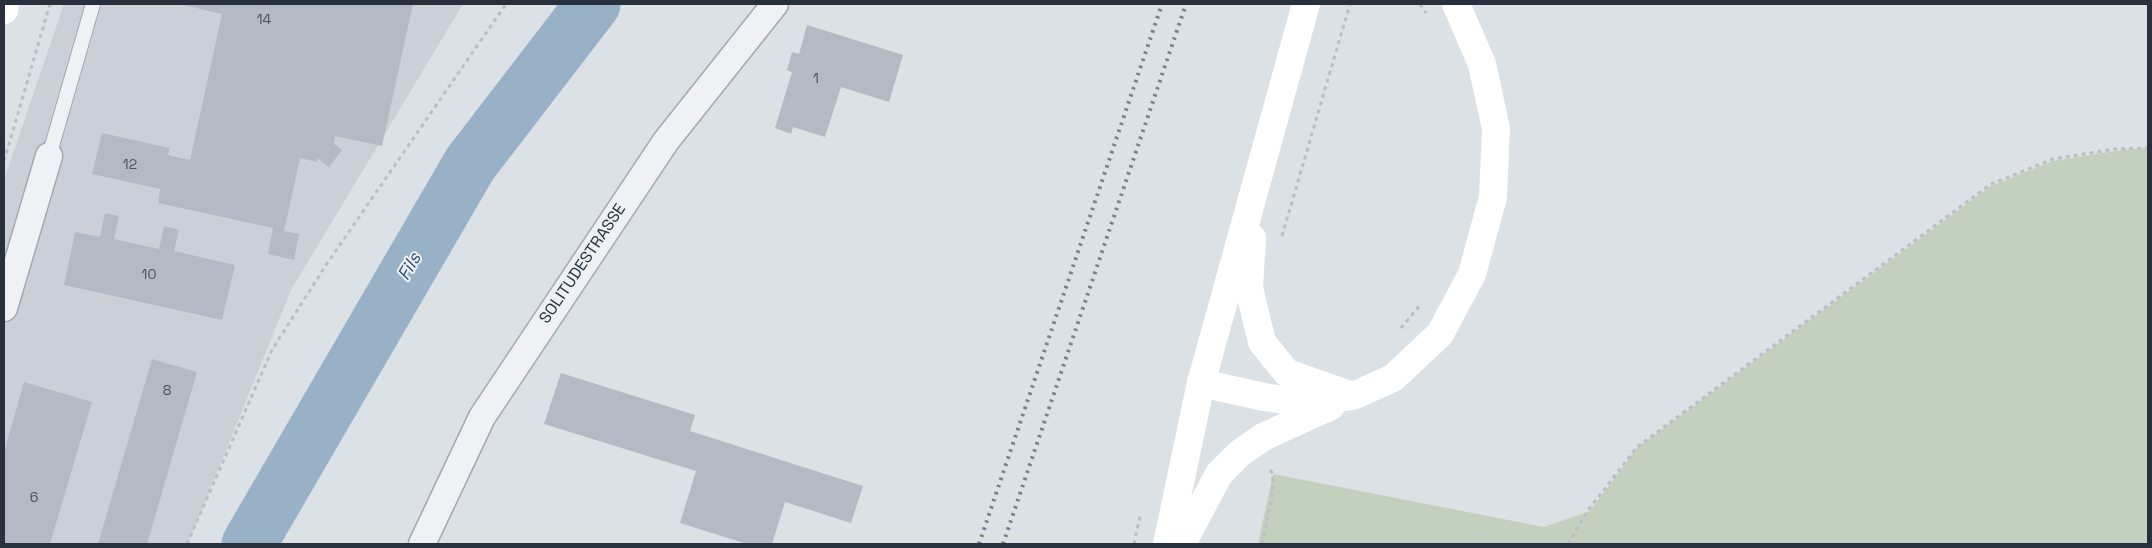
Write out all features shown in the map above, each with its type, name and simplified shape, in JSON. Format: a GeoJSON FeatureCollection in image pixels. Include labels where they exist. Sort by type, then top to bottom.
{"type":"FeatureCollection","features":[{"type":"Feature","properties":{"kind":"main road"},"geometry":{"type":"LineString","coordinates":[[4,10],[5,4]]}},
{"type":"Feature","properties":{"kind":"main road"},"geometry":{"type":"LineString","coordinates":[[1167,544],[1201,383],[1306,4]]}},
{"type":"Feature","properties":{"kind":"main road"},"geometry":{"type":"LineString","coordinates":[[1182,544],[1219,474],[1240,453],[1263,437],[1394,378],[1440,334],[1472,274],[1493,197],[1496,130],[1482,64],[1456,4]]}},
{"type":"Feature","properties":{"kind":"main road"},"geometry":{"type":"LineString","coordinates":[[1255,185],[1250,288],[1262,342],[1287,373],[1353,396]]}},
{"type":"Feature","properties":{"kind":"main road"},"geometry":{"type":"LineString","coordinates":[[1201,383],[1264,397],[1299,402],[1353,396]]}},
{"type":"Feature","properties":{"kind":"street","name":"SOLITUDESTRASSE"},"geometry":{"type":"LineString","coordinates":[[422,544],[482,417],[666,140],[775,4]]}},
{"type":"Feature","properties":{"kind":"street"},"geometry":{"type":"LineString","coordinates":[[4,308],[49,156]]}},
{"type":"Feature","properties":{"kind":"lane"},"geometry":{"type":"LineString","coordinates":[[49,156],[93,4]]}},
{"type":"Feature","properties":{"kind":"path"},"geometry":{"type":"LineString","coordinates":[[4,161],[50,4]]}},
{"type":"Feature","properties":{"kind":"path"},"geometry":{"type":"LineString","coordinates":[[187,544],[272,350],[326,265],[506,4]]}},
{"type":"Feature","properties":{"kind":"path"},"geometry":{"type":"LineString","coordinates":[[1280,244],[1350,4]]}},
{"type":"Feature","properties":{"kind":"path"},"geometry":{"type":"LineString","coordinates":[[1568,544],[1590,510],[1637,447],[1991,184],[2053,159],[2115,149],[2148,148]]}},
{"type":"Feature","properties":{"kind":"path"},"geometry":{"type":"LineString","coordinates":[[1396,333],[1425,299]]}},
{"type":"Feature","properties":{"kind":"path"},"geometry":{"type":"LineString","coordinates":[[1262,544],[1272,499],[1273,474],[1264,461]]}},
{"type":"Feature","properties":{"kind":"shaded area"},"geometry":{"type":"Polygon","coordinates":[[[64,4],[463,4],[291,290],[188,544],[4,544],[4,180],[64,4]]]}},
{"type":"Feature","properties":{"kind":"green space"},"geometry":{"type":"Polygon","coordinates":[[[2144,148],[2148,150],[2148,544],[1258,544],[1273,474],[1544,527],[1590,511],[1637,448],[1991,186],[2053,161],[2144,148]]]}},
{"type":"Feature","properties":{"kind":"building"},"geometry":{"type":"Polygon","coordinates":[[[179,4],[413,4],[382,146],[335,136],[334,144],[342,150],[329,167],[317,158],[317,162],[300,158],[284,231],[299,234],[294,260],[268,254],[273,228],[158,203],[160,189],[92,174],[102,133],[170,148],[168,155],[190,160],[222,14],[179,4]]]}},
{"type":"Feature","properties":{"kind":"building"},"geometry":{"type":"Polygon","coordinates":[[[807,25],[903,55],[889,102],[841,87],[825,137],[793,127],[791,134],[775,128],[792,72],[787,70],[792,52],[799,54],[807,25]]]}},
{"type":"Feature","properties":{"kind":"building"},"geometry":{"type":"Polygon","coordinates":[[[105,213],[119,216],[114,239],[159,249],[164,226],[179,230],[174,251],[235,265],[222,320],[64,285],[75,232],[100,237],[105,213]]]}},
{"type":"Feature","properties":{"kind":"building"},"geometry":{"type":"Polygon","coordinates":[[[152,359],[197,372],[150,534],[147,544],[98,544],[152,359]]]}},
{"type":"Feature","properties":{"kind":"building"},"geometry":{"type":"Polygon","coordinates":[[[561,373],[695,415],[690,431],[863,486],[851,523],[785,502],[772,544],[747,544],[680,523],[696,471],[544,424],[561,373]]]}},
{"type":"Feature","properties":{"kind":"building"},"geometry":{"type":"Polygon","coordinates":[[[24,382],[92,402],[50,544],[4,544],[4,452],[24,382]]]}},
{"type":"Feature","properties":{"kind":"waterway","name":"Fils"},"geometry":{"type":"LineString","coordinates":[[249,544],[470,164],[593,4]]}},
{"type":"Feature","properties":{"kind":"railway"},"geometry":{"type":"LineString","coordinates":[[979,544],[1162,4]]}},
{"type":"Feature","properties":{"kind":"railway"},"geometry":{"type":"LineString","coordinates":[[1003,544],[1186,4]]}}]}
